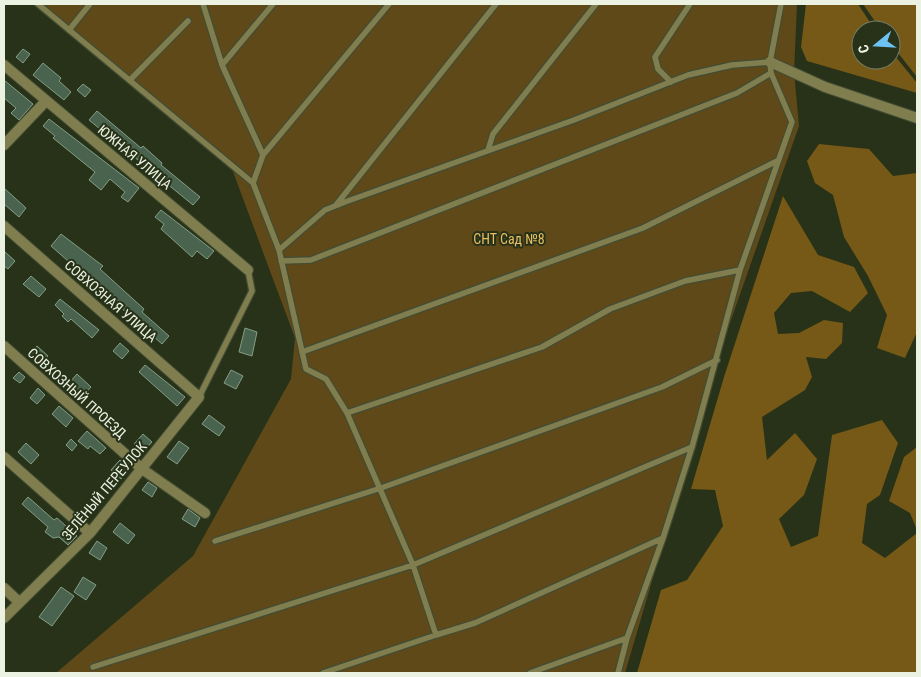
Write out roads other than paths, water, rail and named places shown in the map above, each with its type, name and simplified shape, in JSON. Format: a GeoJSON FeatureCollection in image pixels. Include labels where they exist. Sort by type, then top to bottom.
{"type":"FeatureCollection","features":[{"type":"Feature","properties":{"kind":"street","name":"ЮЖНАЯ УЛИЦА"},"geometry":{"type":"LineString","coordinates":[[4,65],[248,270]]}},
{"type":"Feature","properties":{"kind":"street"},"geometry":{"type":"LineString","coordinates":[[771,67],[917,118]]}},
{"type":"Feature","properties":{"kind":"street"},"geometry":{"type":"LineString","coordinates":[[4,145],[46,101]]}},
{"type":"Feature","properties":{"kind":"street","name":"СОВХОЗНАЯ УЛИЦА"},"geometry":{"type":"LineString","coordinates":[[4,226],[199,397]]}},
{"type":"Feature","properties":{"kind":"street","name":"СОВХОЗНЫЙ ПРОЕЗД"},"geometry":{"type":"LineString","coordinates":[[4,346],[142,469],[204,513]]}},
{"type":"Feature","properties":{"kind":"street","name":"ЗЕЛЁНЫЙ ПЕРЕУЛОК"},"geometry":{"type":"LineString","coordinates":[[4,618],[90,533],[199,397]]}},
{"type":"Feature","properties":{"kind":"street"},"geometry":{"type":"LineString","coordinates":[[4,457],[90,533]]}},
{"type":"Feature","properties":{"kind":"street"},"geometry":{"type":"LineString","coordinates":[[4,588],[19,602]]}},
{"type":"Feature","properties":{"kind":"lane"},"geometry":{"type":"LineString","coordinates":[[38,4],[253,183],[278,250],[306,369],[326,379],[347,413],[413,565],[436,635]]}},
{"type":"Feature","properties":{"kind":"lane"},"geometry":{"type":"LineString","coordinates":[[69,30],[90,4]]}},
{"type":"Feature","properties":{"kind":"lane"},"geometry":{"type":"LineString","coordinates":[[203,4],[222,65],[263,155]]}},
{"type":"Feature","properties":{"kind":"lane"},"geometry":{"type":"LineString","coordinates":[[222,65],[273,4]]}},
{"type":"Feature","properties":{"kind":"lane"},"geometry":{"type":"LineString","coordinates":[[253,183],[263,155],[389,4]]}},
{"type":"Feature","properties":{"kind":"lane"},"geometry":{"type":"LineString","coordinates":[[335,206],[496,4]]}},
{"type":"Feature","properties":{"kind":"lane"},"geometry":{"type":"LineString","coordinates":[[488,150],[493,134],[596,4]]}},
{"type":"Feature","properties":{"kind":"lane"},"geometry":{"type":"LineString","coordinates":[[671,82],[658,69],[654,57],[690,4]]}},
{"type":"Feature","properties":{"kind":"lane"},"geometry":{"type":"LineString","coordinates":[[618,673],[627,638],[663,538],[692,447],[740,270],[792,122],[771,67],[780,4]]}},
{"type":"Feature","properties":{"kind":"lane"},"geometry":{"type":"LineString","coordinates":[[130,80],[188,21]]}},
{"type":"Feature","properties":{"kind":"lane"},"geometry":{"type":"LineString","coordinates":[[278,250],[325,210],[335,206],[688,75],[732,65],[771,67]]}},
{"type":"Feature","properties":{"kind":"lane"},"geometry":{"type":"LineString","coordinates":[[281,261],[311,260],[738,93],[771,67]]}},
{"type":"Feature","properties":{"kind":"lane"},"geometry":{"type":"LineString","coordinates":[[302,352],[643,228],[777,161]]}},
{"type":"Feature","properties":{"kind":"lane"},"geometry":{"type":"LineString","coordinates":[[199,397],[252,291],[248,270]]}},
{"type":"Feature","properties":{"kind":"lane"},"geometry":{"type":"LineString","coordinates":[[347,413],[542,347],[610,309],[685,281],[740,270]]}},
{"type":"Feature","properties":{"kind":"lane"},"geometry":{"type":"LineString","coordinates":[[215,541],[381,488],[662,387],[717,360]]}},
{"type":"Feature","properties":{"kind":"lane"},"geometry":{"type":"LineString","coordinates":[[93,667],[413,565],[692,447]]}},
{"type":"Feature","properties":{"kind":"lane"},"geometry":{"type":"LineString","coordinates":[[323,673],[474,623],[663,538]]}},
{"type":"Feature","properties":{"kind":"lane"},"geometry":{"type":"LineString","coordinates":[[530,673],[627,638]]}},
{"type":"Feature","properties":{"kind":"park label","name":"СНТ Сад №8"},"geometry":{"type":"Point","coordinates":[509,239]}}]}
